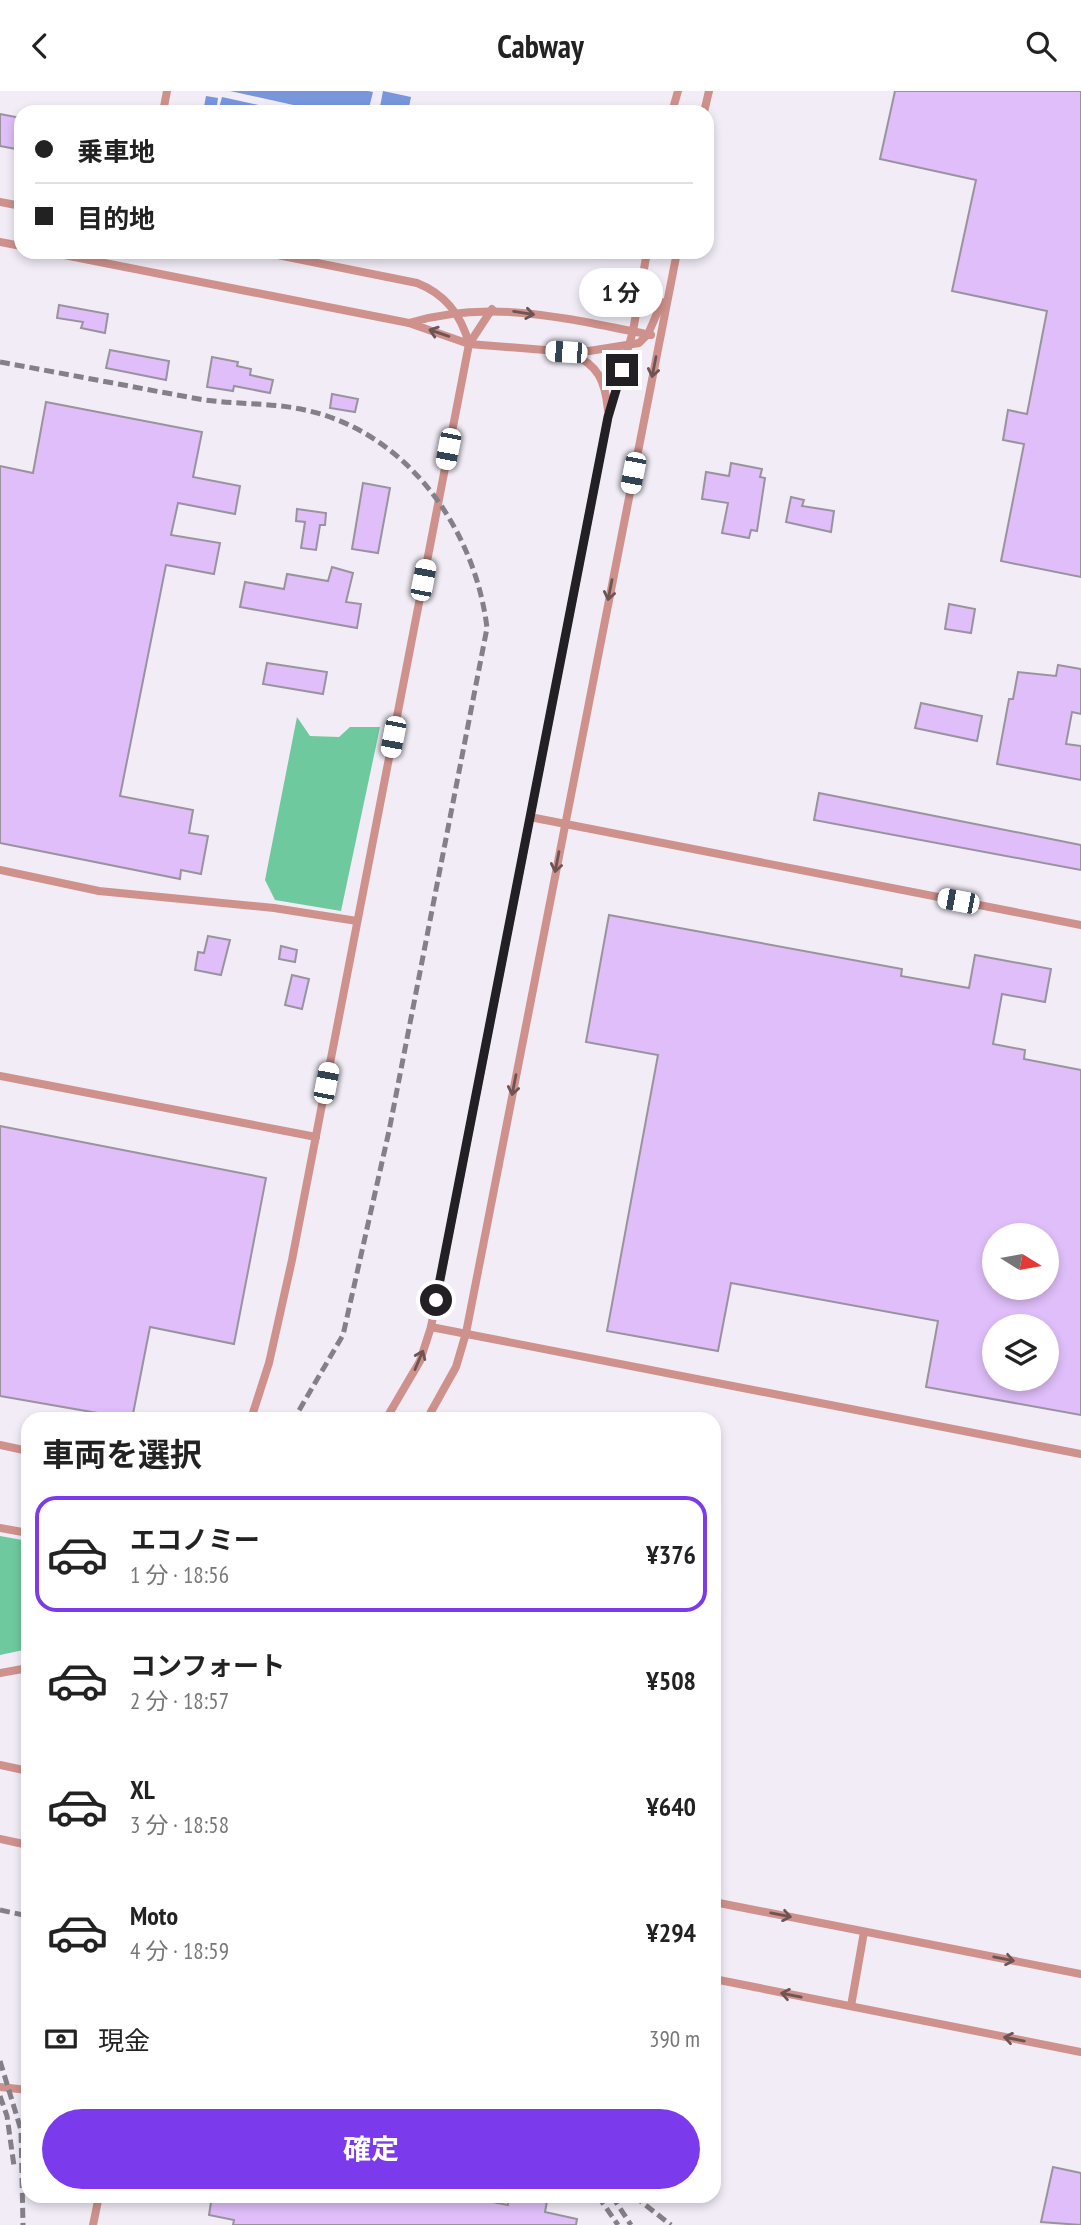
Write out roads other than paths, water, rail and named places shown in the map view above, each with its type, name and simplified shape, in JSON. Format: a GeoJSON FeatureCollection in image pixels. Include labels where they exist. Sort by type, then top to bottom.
{"type":"FeatureCollection","features":[{"type":"Feature","properties":{"kind":"lane"},"geometry":{"type":"LineString","coordinates":[[84,259],[409,323],[468,344],[566,352],[629,347],[639,343],[648,334],[671,279]]}},
{"type":"Feature","properties":{"kind":"lane"},"geometry":{"type":"LineString","coordinates":[[298,259],[417,283],[436,291],[456,312],[468,344]]}},
{"type":"Feature","properties":{"kind":"lane"},"geometry":{"type":"LineString","coordinates":[[390,1412],[420,1361],[430,1327],[608,417],[633,331],[646,259]]}},
{"type":"Feature","properties":{"kind":"lane"},"geometry":{"type":"LineString","coordinates":[[431,1412],[456,1367],[466,1333],[675,259]]}},
{"type":"Feature","properties":{"kind":"lane"},"geometry":{"type":"LineString","coordinates":[[409,323],[456,312],[492,309],[660,337]]}},
{"type":"Feature","properties":{"kind":"lane"},"geometry":{"type":"LineString","coordinates":[[253,1412],[269,1363],[316,1137],[468,344],[492,309]]}},
{"type":"Feature","properties":{"kind":"lane"},"geometry":{"type":"LineString","coordinates":[[566,352],[596,367],[606,393],[608,417]]}},
{"type":"Feature","properties":{"kind":"lane"},"geometry":{"type":"LineString","coordinates":[[530,817],[1081,925]]}},
{"type":"Feature","properties":{"kind":"lane"},"geometry":{"type":"LineString","coordinates":[[0,870],[99,891],[274,908],[357,921]]}},
{"type":"Feature","properties":{"kind":"lane"},"geometry":{"type":"LineString","coordinates":[[0,1076],[316,1137]]}},
{"type":"Feature","properties":{"kind":"lane"},"geometry":{"type":"LineString","coordinates":[[430,1327],[1081,1454]]}},
{"type":"Feature","properties":{"kind":"lane"},"geometry":{"type":"LineString","coordinates":[[0,1445],[21,1450]]}},
{"type":"Feature","properties":{"kind":"lane"},"geometry":{"type":"LineString","coordinates":[[0,1528],[21,1532]]}},
{"type":"Feature","properties":{"kind":"lane"},"geometry":{"type":"LineString","coordinates":[[0,1673],[21,1669]]}},
{"type":"Feature","properties":{"kind":"lane"},"geometry":{"type":"LineString","coordinates":[[0,1765],[21,1770]]}},
{"type":"Feature","properties":{"kind":"lane"},"geometry":{"type":"LineString","coordinates":[[0,1839],[21,1844]]}},
{"type":"Feature","properties":{"kind":"lane"},"geometry":{"type":"LineString","coordinates":[[721,1903],[1081,1974]]}},
{"type":"Feature","properties":{"kind":"lane"},"geometry":{"type":"LineString","coordinates":[[851,2007],[864,1932]]}},
{"type":"Feature","properties":{"kind":"lane"},"geometry":{"type":"LineString","coordinates":[[721,1980],[1081,2052]]}},
{"type":"Feature","properties":{"kind":"lane"},"geometry":{"type":"LineString","coordinates":[[0,2087],[21,2089]]}},
{"type":"Feature","properties":{"kind":"lane"},"geometry":{"type":"LineString","coordinates":[[93,2225],[98,2203]]}},
{"type":"Feature","properties":{"kind":"water"},"geometry":{"type":"Polygon","coordinates":[[[230,91],[373,92],[370,105],[293,105],[230,91]]]}},
{"type":"Feature","properties":{"kind":"water"},"geometry":{"type":"Polygon","coordinates":[[[383,91],[411,97],[409,105],[380,105],[383,91]]]}},
{"type":"Feature","properties":{"kind":"water"},"geometry":{"type":"Polygon","coordinates":[[[206,96],[218,98],[217,105],[204,105],[206,96]]]}},
{"type":"Feature","properties":{"kind":"water"},"geometry":{"type":"Polygon","coordinates":[[[222,97],[259,105],[220,105],[222,97]]]}},
{"type":"Feature","properties":{"kind":"railway"},"geometry":{"type":"LineString","coordinates":[[0,362],[199,399],[292,407],[342,422],[375,439],[404,463],[430,490],[451,521],[468,555],[480,591],[487,628],[389,1131],[343,1335],[298,1412]]}},
{"type":"Feature","properties":{"kind":"railway"},"geometry":{"type":"LineString","coordinates":[[0,1910],[21,1914]]}},
{"type":"Feature","properties":{"kind":"railway"},"geometry":{"type":"LineString","coordinates":[[0,2061],[21,2130]]}},
{"type":"Feature","properties":{"kind":"railway"},"geometry":{"type":"LineString","coordinates":[[0,2096],[7,2116],[14,2166]]}},
{"type":"Feature","properties":{"kind":"railway"},"geometry":{"type":"LineString","coordinates":[[23,2203],[23,2225]]}},
{"type":"Feature","properties":{"kind":"railway"},"geometry":{"type":"LineString","coordinates":[[603,2203],[618,2225]]}},
{"type":"Feature","properties":{"kind":"railway"},"geometry":{"type":"LineString","coordinates":[[617,2203],[631,2225]]}},
{"type":"Feature","properties":{"kind":"railway"},"geometry":{"type":"LineString","coordinates":[[643,2203],[671,2225]]}}]}
